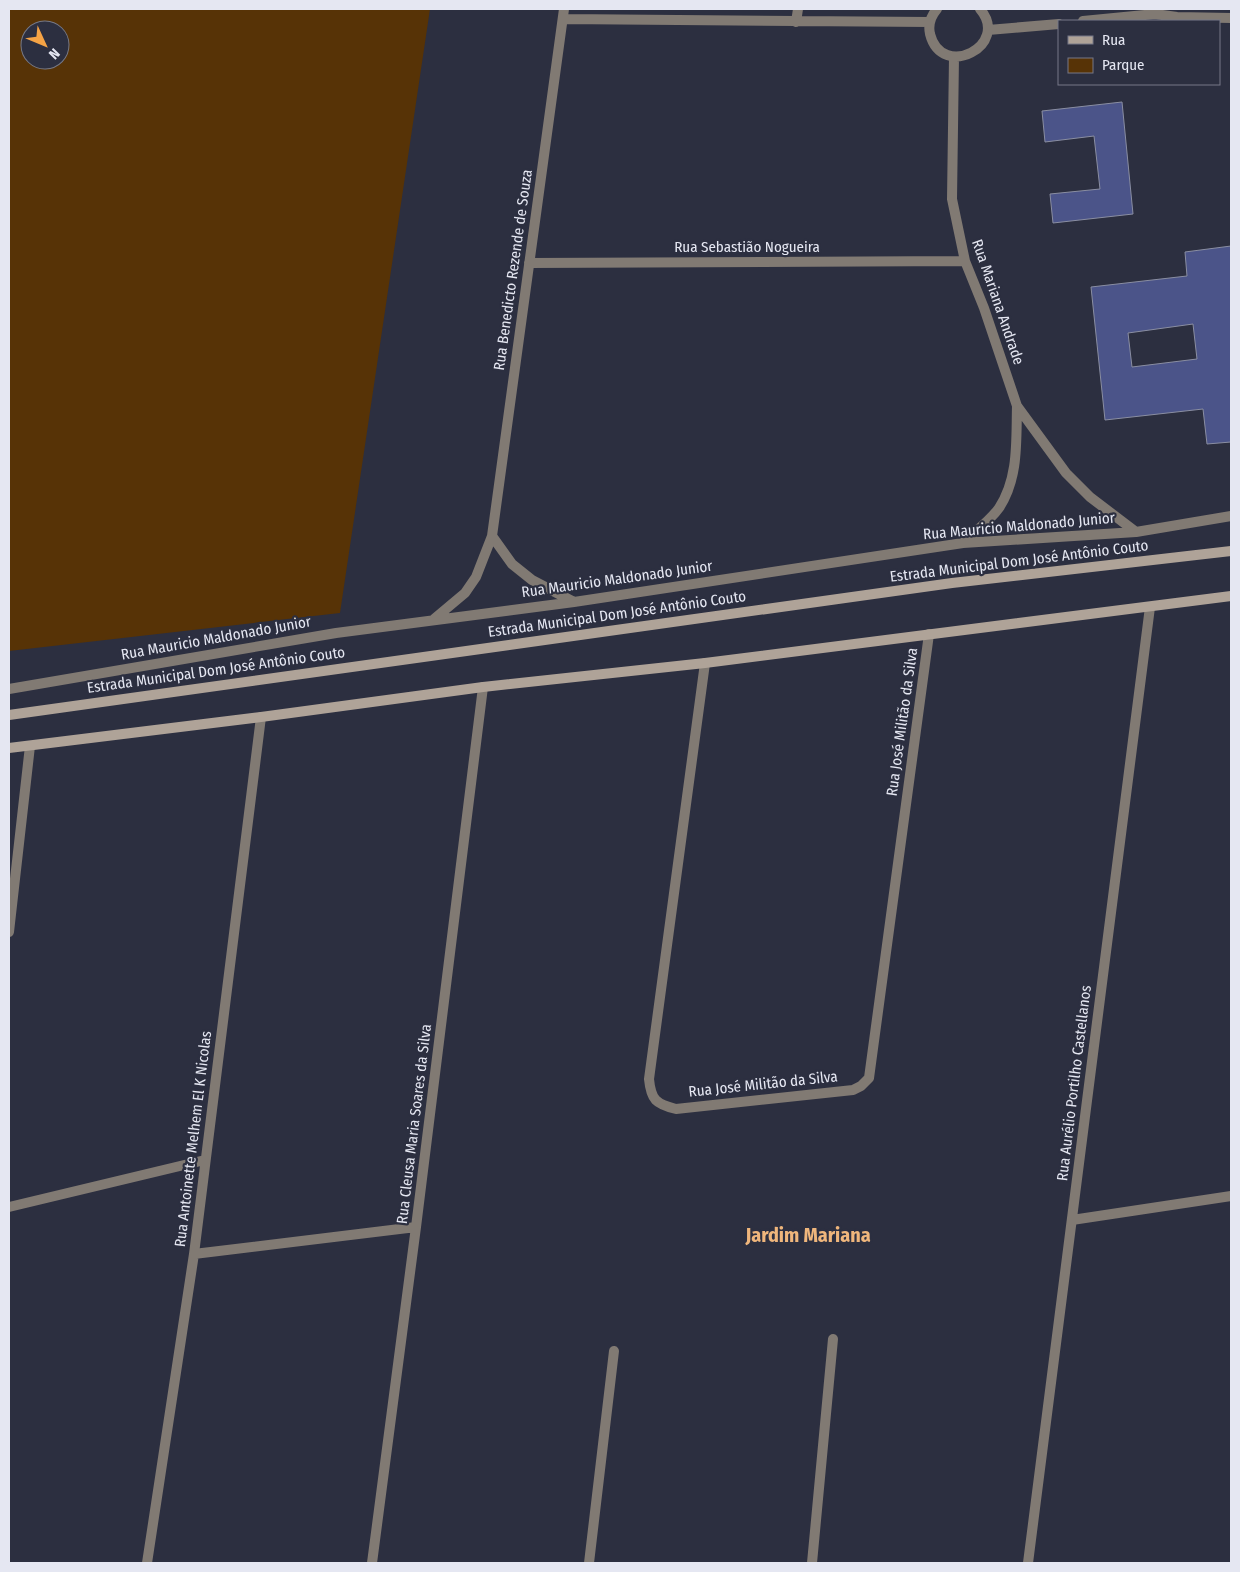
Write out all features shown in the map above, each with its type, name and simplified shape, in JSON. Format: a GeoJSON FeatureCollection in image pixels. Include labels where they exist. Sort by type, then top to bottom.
{"type":"FeatureCollection","features":[{"type":"Feature","properties":{"kind":"main road","name":"Estrada Municipal Dom José Antônio Couto"},"geometry":{"type":"LineString","coordinates":[[9,714],[952,583],[1231,551]]}},
{"type":"Feature","properties":{"kind":"main road"},"geometry":{"type":"LineString","coordinates":[[9,748],[261,718],[483,687],[706,663],[1231,596]]}},
{"type":"Feature","properties":{"kind":"street"},"geometry":{"type":"LineString","coordinates":[[796,22],[798,9]]}},
{"type":"Feature","properties":{"kind":"street"},"geometry":{"type":"LineString","coordinates":[[937,9],[930,22],[932,40],[937,48],[945,54],[954,57],[964,57],[972,53],[980,48],[985,40],[988,30],[987,20],[980,9]]}},
{"type":"Feature","properties":{"kind":"street"},"geometry":{"type":"LineString","coordinates":[[1091,20],[1155,12],[1177,17],[1231,18]]}},
{"type":"Feature","properties":{"kind":"street"},"geometry":{"type":"LineString","coordinates":[[564,14],[796,22],[930,22]]}},
{"type":"Feature","properties":{"kind":"street","name":"Rua Benedicto Rezende de Souza"},"geometry":{"type":"LineString","coordinates":[[434,619],[465,593],[476,577],[492,536],[564,14]]}},
{"type":"Feature","properties":{"kind":"street"},"geometry":{"type":"LineString","coordinates":[[988,30],[1058,24]]}},
{"type":"Feature","properties":{"kind":"street","name":"Rua Mariana Andrade"},"geometry":{"type":"LineString","coordinates":[[954,57],[952,199],[965,261],[984,308],[1017,406]]}},
{"type":"Feature","properties":{"kind":"street","name":"Rua Sebastião Nogueira"},"geometry":{"type":"LineString","coordinates":[[529,263],[965,261]]}},
{"type":"Feature","properties":{"kind":"street"},"geometry":{"type":"LineString","coordinates":[[1017,406],[1066,473],[1090,497],[1136,532]]}},
{"type":"Feature","properties":{"kind":"street"},"geometry":{"type":"LineString","coordinates":[[963,543],[998,508],[1011,484],[1016,461],[1017,406]]}},
{"type":"Feature","properties":{"kind":"street","name":"Rua Mauricio Maldonado Junior"},"geometry":{"type":"LineString","coordinates":[[9,689],[336,633],[574,602],[963,543],[1136,532],[1231,516]]}},
{"type":"Feature","properties":{"kind":"street"},"geometry":{"type":"LineString","coordinates":[[492,536],[512,564],[532,580],[574,602]]}},
{"type":"Feature","properties":{"kind":"street","name":"Rua Aurélio Portilho Castellanos"},"geometry":{"type":"LineString","coordinates":[[1028,1563],[1150,607]]}},
{"type":"Feature","properties":{"kind":"street","name":"Rua José Militão da Silva"},"geometry":{"type":"LineString","coordinates":[[706,663],[648,1079],[650,1093],[661,1105],[676,1109],[853,1090],[861,1086],[869,1078],[929,634]]}},
{"type":"Feature","properties":{"kind":"street","name":"Rua Cleusa Maria Soares da Silva"},"geometry":{"type":"LineString","coordinates":[[372,1563],[483,687]]}},
{"type":"Feature","properties":{"kind":"street","name":"Rua Antoinette Melhem El K Nicolas"},"geometry":{"type":"LineString","coordinates":[[147,1563],[194,1254],[261,718]]}},
{"type":"Feature","properties":{"kind":"street"},"geometry":{"type":"LineString","coordinates":[[9,932],[30,746]]}},
{"type":"Feature","properties":{"kind":"street"},"geometry":{"type":"LineString","coordinates":[[9,1207],[205,1160]]}},
{"type":"Feature","properties":{"kind":"street"},"geometry":{"type":"LineString","coordinates":[[1072,1220],[1231,1196]]}},
{"type":"Feature","properties":{"kind":"street"},"geometry":{"type":"LineString","coordinates":[[194,1254],[416,1227]]}},
{"type":"Feature","properties":{"kind":"street"},"geometry":{"type":"LineString","coordinates":[[812,1563],[832,1340]]}},
{"type":"Feature","properties":{"kind":"street"},"geometry":{"type":"LineString","coordinates":[[588,1563],[614,1351]]}},
{"type":"Feature","properties":{"kind":"green space"},"geometry":{"type":"Polygon","coordinates":[[[9,9],[430,9],[340,613],[9,651],[9,9]]]}},
{"type":"Feature","properties":{"kind":"building"},"geometry":{"type":"Polygon","coordinates":[[[1122,102],[1133,214],[1053,223],[1050,194],[1100,189],[1094,136],[1045,142],[1042,111],[1122,102]]]}},
{"type":"Feature","properties":{"kind":"building"},"geometry":{"type":"Polygon","coordinates":[[[1231,246],[1231,442],[1207,444],[1203,409],[1105,420],[1091,287],[1187,276],[1185,252],[1231,246]],[[1193,324],[1128,333],[1132,367],[1197,359],[1193,324]]]}},
{"type":"Feature","properties":{"kind":"district","name":"Jardim Mariana"},"geometry":{"type":"Point","coordinates":[808,1235]}}]}
